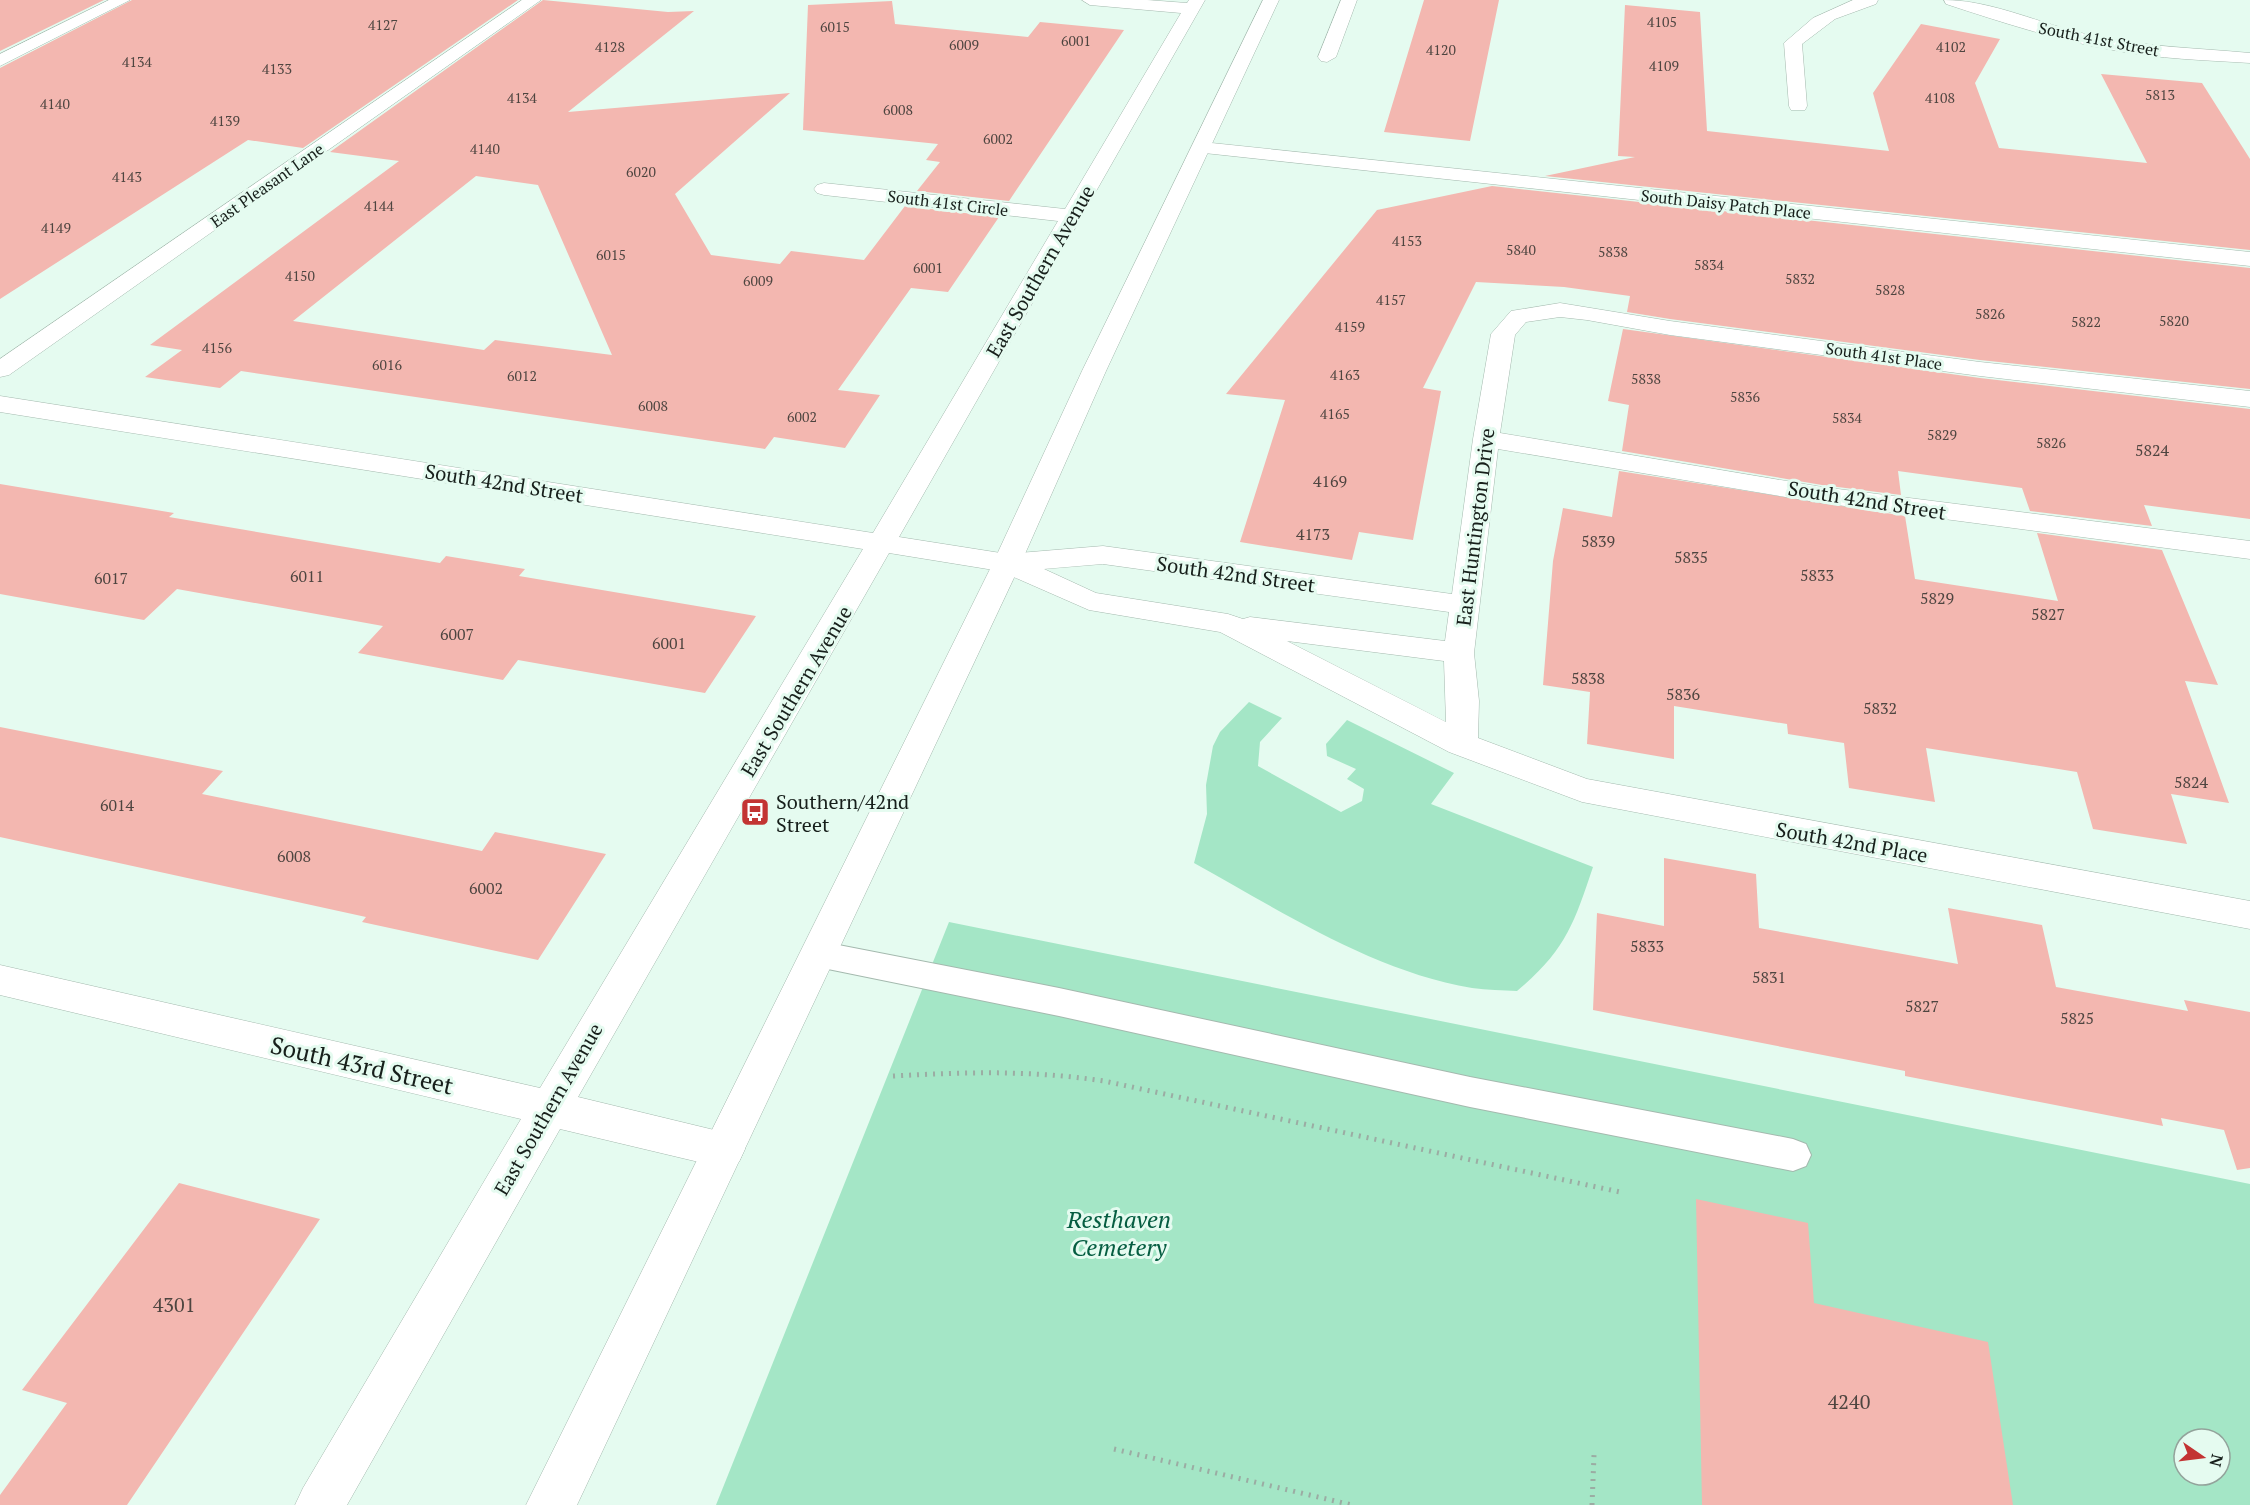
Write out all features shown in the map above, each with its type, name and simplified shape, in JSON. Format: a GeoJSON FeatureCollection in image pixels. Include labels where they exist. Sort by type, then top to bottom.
{"type":"FeatureCollection","features":[{"type":"Feature","properties":{"kind":"street"},"geometry":{"type":"LineString","coordinates":[[0,62],[122,0]]}},
{"type":"Feature","properties":{"kind":"street","name":"East Pleasant Lane"},"geometry":{"type":"LineString","coordinates":[[0,370],[533,0]]}},
{"type":"Feature","properties":{"kind":"street"},"geometry":{"type":"LineString","coordinates":[[1090,0],[1195,5]]}},
{"type":"Feature","properties":{"kind":"street"},"geometry":{"type":"LineString","coordinates":[[551,1505],[1007,563],[1094,371],[1271,0]]}},
{"type":"Feature","properties":{"kind":"street"},"geometry":{"type":"LineString","coordinates":[[1327,57],[1349,0]]}},
{"type":"Feature","properties":{"kind":"street"},"geometry":{"type":"LineString","coordinates":[[1798,106],[1793,43],[1806,28],[1836,10],[1870,0]]}},
{"type":"Feature","properties":{"kind":"street","name":"South 41st Street"},"geometry":{"type":"LineString","coordinates":[[1952,0],[2025,24],[2101,42],[2139,49],[2250,58]]}},
{"type":"Feature","properties":{"kind":"street","name":"East Southern Avenue"},"geometry":{"type":"LineString","coordinates":[[320,1505],[548,1108],[884,543],[1195,5]]}},
{"type":"Feature","properties":{"kind":"street","name":"South Daisy Patch Place"},"geometry":{"type":"LineString","coordinates":[[1202,148],[2250,260]]}},
{"type":"Feature","properties":{"kind":"street","name":"South 41st Circle"},"geometry":{"type":"LineString","coordinates":[[824,189],[1072,216]]}},
{"type":"Feature","properties":{"kind":"street","name":"South 41st Place"},"geometry":{"type":"LineString","coordinates":[[1519,316],[1560,310],[1587,313],[1681,329],[1980,369],[2250,399]]}},
{"type":"Feature","properties":{"kind":"street","name":"East Huntington Drive"},"geometry":{"type":"LineString","coordinates":[[1461,744],[1463,701],[1459,652],[1486,439],[1503,334],[1519,316]]}},
{"type":"Feature","properties":{"kind":"street","name":"South 42nd Street"},"geometry":{"type":"LineString","coordinates":[[0,404],[1007,563],[1103,555],[1465,605]]}},
{"type":"Feature","properties":{"kind":"street","name":"South 42nd Street"},"geometry":{"type":"LineString","coordinates":[[1486,439],[1820,494],[1978,517],[2250,550]]}},
{"type":"Feature","properties":{"kind":"street","name":"South 42nd Street"},"geometry":{"type":"LineString","coordinates":[[1007,563],[1089,601],[1228,624],[1459,652]]}},
{"type":"Feature","properties":{"kind":"street","name":"South 42nd Street"},"geometry":{"type":"LineString","coordinates":[[1228,624],[1461,744]]}},
{"type":"Feature","properties":{"kind":"street","name":"South 42nd Place"},"geometry":{"type":"LineString","coordinates":[[1461,744],[1582,790],[1617,798],[2250,915]]}},
{"type":"Feature","properties":{"kind":"street","name":"South 43rd Street"},"geometry":{"type":"LineString","coordinates":[[0,980],[724,1149]]}},
{"type":"Feature","properties":{"kind":"lane"},"geometry":{"type":"LineString","coordinates":[[818,954],[1059,1002],[1470,1092],[1793,1155]]}},
{"type":"Feature","properties":{"kind":"path"},"geometry":{"type":"LineString","coordinates":[[893,1076],[990,1071],[1049,1073],[1104,1081],[1620,1192]]}},
{"type":"Feature","properties":{"kind":"path"},"geometry":{"type":"LineString","coordinates":[[1114,1449],[1352,1505]]}},
{"type":"Feature","properties":{"kind":"path"},"geometry":{"type":"LineString","coordinates":[[1592,1505],[1594,1455]]}},
{"type":"Feature","properties":{"kind":"green space"},"geometry":{"type":"Polygon","coordinates":[[[1249,702],[1282,718],[1260,742],[1258,766],[1341,812],[1362,801],[1364,789],[1347,779],[1356,769],[1327,756],[1326,744],[1347,720],[1454,773],[1431,804],[1593,867],[1573,921],[1546,963],[1517,991],[1472,988],[1435,980],[1363,954],[1294,919],[1194,863],[1207,814],[1206,785],[1213,746],[1220,732],[1249,702]]]}},
{"type":"Feature","properties":{"kind":"green space","name":"Resthaven Cemetery"},"geometry":{"type":"Polygon","coordinates":[[[949,922],[2250,1184],[2250,1505],[716,1505],[949,922]]]}},
{"type":"Feature","properties":{"kind":"building"},"geometry":{"type":"Polygon","coordinates":[[[0,0],[104,0],[0,51],[0,0]]]}},
{"type":"Feature","properties":{"kind":"building"},"geometry":{"type":"Polygon","coordinates":[[[132,0],[518,0],[303,148],[248,140],[0,299],[0,68],[132,0]]]}},
{"type":"Feature","properties":{"kind":"building"},"geometry":{"type":"Polygon","coordinates":[[[543,0],[668,12],[694,11],[568,112],[790,93],[675,194],[711,255],[780,264],[791,251],[864,260],[905,206],[999,217],[948,292],[911,288],[838,390],[880,395],[845,448],[774,437],[765,449],[241,371],[220,388],[145,377],[182,350],[150,345],[399,161],[330,152],[543,0]],[[476,176],[293,321],[484,350],[495,340],[612,355],[538,185],[476,176]]]}},
{"type":"Feature","properties":{"kind":"building"},"geometry":{"type":"Polygon","coordinates":[[[1424,0],[1499,0],[1470,141],[1384,132],[1424,0]]]}},
{"type":"Feature","properties":{"kind":"building"},"geometry":{"type":"Polygon","coordinates":[[[892,1],[895,24],[1028,37],[1040,22],[1124,30],[1009,201],[917,191],[940,162],[926,160],[938,144],[803,130],[808,5],[892,1]]]}},
{"type":"Feature","properties":{"kind":"building"},"geometry":{"type":"Polygon","coordinates":[[[1625,5],[1700,12],[1707,131],[1889,151],[1873,93],[1921,24],[2000,39],[1975,83],[1999,148],[2147,163],[2101,74],[2202,83],[2250,159],[2250,250],[1545,176],[1635,157],[1618,156],[1625,5]]]}},
{"type":"Feature","properties":{"kind":"building"},"geometry":{"type":"Polygon","coordinates":[[[1492,186],[2250,268],[2250,389],[1980,360],[1670,319],[1627,312],[1630,296],[1564,287],[1476,282],[1423,388],[1441,391],[1413,540],[1359,532],[1352,560],[1240,542],[1285,400],[1226,394],[1377,210],[1492,186]]]}},
{"type":"Feature","properties":{"kind":"building"},"geometry":{"type":"Polygon","coordinates":[[[1623,329],[1980,378],[2250,409],[2250,519],[2144,505],[2152,526],[2030,511],[2022,488],[1898,471],[1901,495],[1822,485],[1622,451],[1629,405],[1608,401],[1623,329]]]}},
{"type":"Feature","properties":{"kind":"building"},"geometry":{"type":"Polygon","coordinates":[[[1619,471],[1905,516],[1915,579],[2058,601],[2037,533],[2162,550],[2218,685],[2185,681],[2229,803],[2171,794],[2187,844],[2093,829],[2077,772],[1926,748],[1935,802],[1849,788],[1844,743],[1788,734],[1787,724],[1674,706],[1674,759],[1587,744],[1590,692],[1543,685],[1553,561],[1563,508],[1612,517],[1619,471]]]}},
{"type":"Feature","properties":{"kind":"building"},"geometry":{"type":"Polygon","coordinates":[[[0,484],[174,513],[169,517],[440,563],[446,556],[525,569],[519,576],[756,616],[705,693],[518,660],[503,680],[358,653],[383,626],[177,589],[144,620],[0,594],[0,484]]]}},
{"type":"Feature","properties":{"kind":"building"},"geometry":{"type":"Polygon","coordinates":[[[0,727],[223,771],[202,794],[482,851],[495,832],[606,854],[538,960],[362,922],[366,917],[0,837],[0,727]]]}},
{"type":"Feature","properties":{"kind":"building"},"geometry":{"type":"Polygon","coordinates":[[[1664,858],[1756,874],[1759,928],[1958,964],[1948,908],[2042,925],[2056,987],[2188,1011],[2184,1000],[2250,1012],[2250,1168],[2237,1170],[2224,1130],[2161,1118],[2163,1126],[1905,1076],[1905,1071],[1593,1010],[1597,913],[1664,926],[1664,858]]]}},
{"type":"Feature","properties":{"kind":"building"},"geometry":{"type":"Polygon","coordinates":[[[179,1183],[320,1219],[127,1505],[0,1505],[0,1495],[67,1403],[22,1390],[179,1183]]]}},
{"type":"Feature","properties":{"kind":"building"},"geometry":{"type":"Polygon","coordinates":[[[1696,1199],[1808,1223],[1814,1303],[1988,1342],[2013,1505],[1702,1505],[1696,1199]]]}},
{"type":"Feature","properties":{"kind":"place","name":"Southern/42nd Street"},"geometry":{"type":"Point","coordinates":[755,812]}}]}
